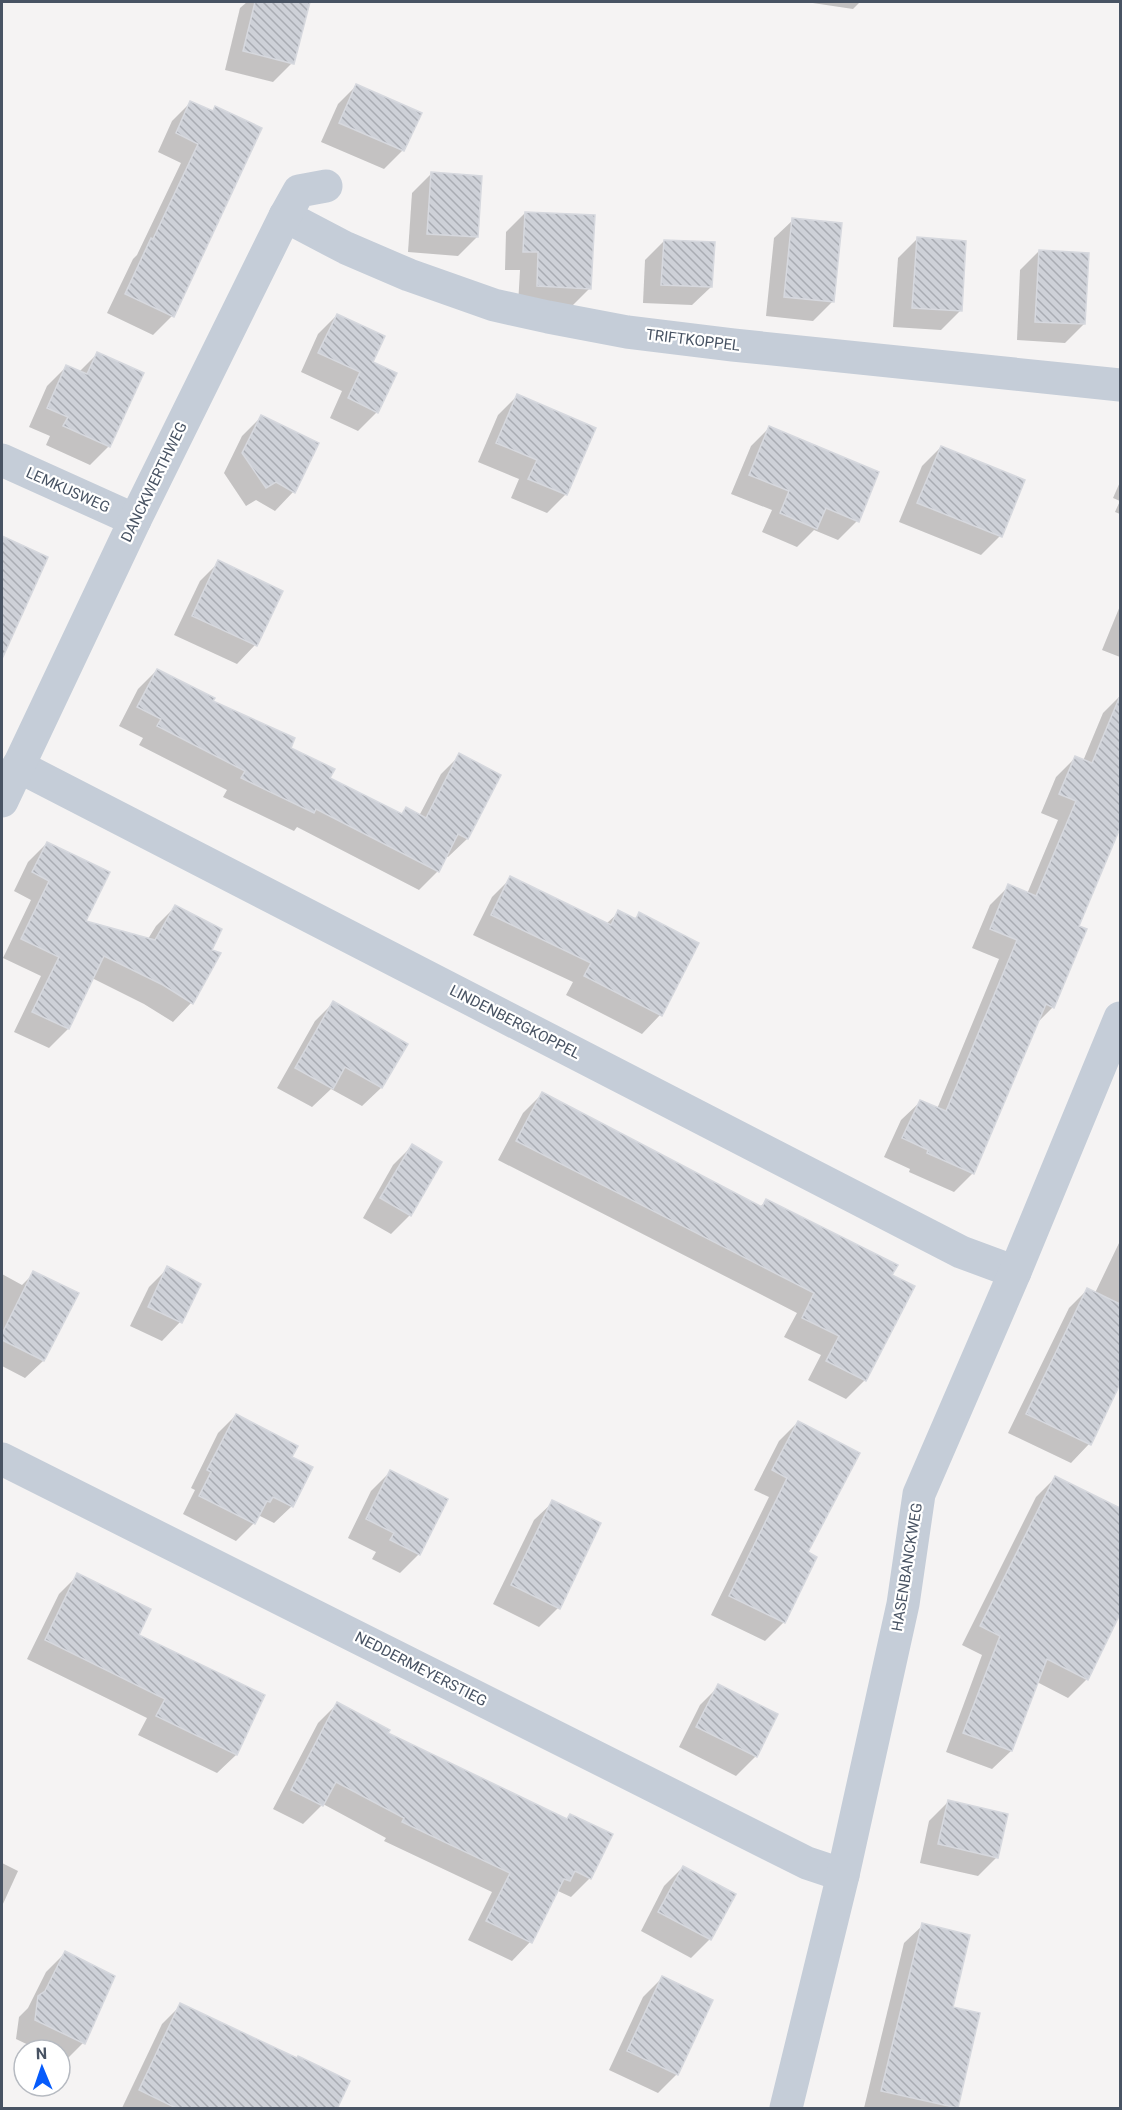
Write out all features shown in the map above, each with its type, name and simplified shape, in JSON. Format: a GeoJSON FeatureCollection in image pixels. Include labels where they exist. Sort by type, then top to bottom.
{"type":"FeatureCollection","features":[{"type":"Feature","properties":{"kind":"street","name":"DANCKWERTHWEG"},"geometry":{"type":"LineString","coordinates":[[2,801],[135,520],[285,216],[300,191],[326,186]]}},
{"type":"Feature","properties":{"kind":"street","name":"TRIFTKOPPEL"},"geometry":{"type":"LineString","coordinates":[[285,216],[346,248],[409,275],[494,305],[548,317],[627,332],[733,345],[1120,385]]}},
{"type":"Feature","properties":{"kind":"street","name":"LEMKUSWEG"},"geometry":{"type":"LineString","coordinates":[[2,460],[135,520]]}},
{"type":"Feature","properties":{"kind":"street","name":"LINDENBERGKOPPEL"},"geometry":{"type":"LineString","coordinates":[[18,766],[961,1252],[1015,1272]]}},
{"type":"Feature","properties":{"kind":"street","name":"HASENBANCKWEG"},"geometry":{"type":"LineString","coordinates":[[786,2109],[843,1875],[903,1604],[919,1494],[1015,1272],[1120,1018]]}},
{"type":"Feature","properties":{"kind":"street","name":"NEDDERMEYERSTIEG"},"geometry":{"type":"LineString","coordinates":[[2,1459],[807,1863],[843,1875]]}},
{"type":"Feature","properties":{"kind":"building"},"geometry":{"type":"Polygon","coordinates":[[[255,2],[310,2],[294,64],[243,51],[255,2]]]}},
{"type":"Feature","properties":{"kind":"building"},"geometry":{"type":"Polygon","coordinates":[[[356,84],[422,113],[404,151],[339,123],[356,84]]]}},
{"type":"Feature","properties":{"kind":"building"},"geometry":{"type":"Polygon","coordinates":[[[190,101],[213,111],[215,106],[262,128],[174,317],[125,294],[198,144],[176,133],[190,101]]]}},
{"type":"Feature","properties":{"kind":"building"},"geometry":{"type":"Polygon","coordinates":[[[431,172],[482,176],[478,237],[427,234],[431,172]]]}},
{"type":"Feature","properties":{"kind":"building"},"geometry":{"type":"Polygon","coordinates":[[[525,212],[595,215],[591,289],[537,286],[538,252],[523,252],[525,212]]]}},
{"type":"Feature","properties":{"kind":"building"},"geometry":{"type":"Polygon","coordinates":[[[792,218],[842,223],[834,302],[784,297],[792,218]]]}},
{"type":"Feature","properties":{"kind":"building"},"geometry":{"type":"Polygon","coordinates":[[[917,237],[966,241],[962,311],[912,308],[917,237]]]}},
{"type":"Feature","properties":{"kind":"building"},"geometry":{"type":"Polygon","coordinates":[[[664,240],[715,242],[712,287],[661,285],[664,240]]]}},
{"type":"Feature","properties":{"kind":"building"},"geometry":{"type":"Polygon","coordinates":[[[1039,250],[1089,253],[1085,324],[1035,322],[1039,250]]]}},
{"type":"Feature","properties":{"kind":"building"},"geometry":{"type":"Polygon","coordinates":[[[337,314],[385,336],[373,362],[397,373],[378,413],[348,398],[360,372],[318,353],[337,314]]]}},
{"type":"Feature","properties":{"kind":"building"},"geometry":{"type":"Polygon","coordinates":[[[97,352],[144,373],[110,447],[63,426],[68,417],[47,408],[66,365],[87,374],[97,352]]]}},
{"type":"Feature","properties":{"kind":"building"},"geometry":{"type":"Polygon","coordinates":[[[517,394],[596,428],[567,495],[528,479],[537,460],[496,443],[517,394]]]}},
{"type":"Feature","properties":{"kind":"building"},"geometry":{"type":"Polygon","coordinates":[[[261,415],[319,443],[295,493],[276,482],[266,488],[242,453],[261,415]]]}},
{"type":"Feature","properties":{"kind":"building"},"geometry":{"type":"Polygon","coordinates":[[[769,426],[879,472],[859,522],[826,508],[817,529],[780,513],[789,491],[749,475],[769,426]]]}},
{"type":"Feature","properties":{"kind":"building"},"geometry":{"type":"Polygon","coordinates":[[[941,446],[1025,480],[1002,537],[917,503],[941,446]]]}},
{"type":"Feature","properties":{"kind":"building"},"geometry":{"type":"Polygon","coordinates":[[[2,536],[48,557],[2,659],[2,536]]]}},
{"type":"Feature","properties":{"kind":"building"},"geometry":{"type":"Polygon","coordinates":[[[218,560],[283,591],[257,646],[192,616],[218,560]]]}},
{"type":"Feature","properties":{"kind":"building"},"geometry":{"type":"Polygon","coordinates":[[[157,669],[215,698],[213,701],[295,738],[291,748],[335,769],[330,778],[402,814],[406,807],[426,818],[459,753],[501,775],[468,839],[458,834],[439,872],[316,809],[314,813],[241,778],[245,771],[157,726],[161,719],[137,707],[157,669]]]}},
{"type":"Feature","properties":{"kind":"building"},"geometry":{"type":"Polygon","coordinates":[[[1120,696],[1120,828],[1079,926],[1087,929],[1054,1008],[1046,1004],[974,1174],[927,1153],[928,1150],[902,1138],[920,1100],[946,1111],[1017,940],[990,929],[1008,884],[1036,896],[1076,801],[1059,794],[1075,756],[1092,763],[1120,696]]]}},
{"type":"Feature","properties":{"kind":"building"},"geometry":{"type":"Polygon","coordinates":[[[47,842],[110,872],[86,921],[155,940],[175,905],[222,929],[212,950],[221,953],[193,1004],[163,985],[104,956],[69,1029],[32,1012],[59,957],[21,939],[49,881],[32,872],[47,842]]]}},
{"type":"Feature","properties":{"kind":"building"},"geometry":{"type":"Polygon","coordinates":[[[510,876],[611,925],[618,910],[636,919],[639,912],[699,943],[662,1016],[584,976],[591,963],[491,915],[510,876]]]}},
{"type":"Feature","properties":{"kind":"building"},"geometry":{"type":"Polygon","coordinates":[[[333,1001],[408,1044],[382,1088],[345,1067],[333,1089],[295,1068],[333,1001]]]}},
{"type":"Feature","properties":{"kind":"building"},"geometry":{"type":"Polygon","coordinates":[[[542,1092],[762,1207],[766,1199],[898,1265],[892,1275],[915,1286],[866,1381],[826,1361],[839,1336],[802,1318],[814,1293],[516,1141],[542,1092]]]}},
{"type":"Feature","properties":{"kind":"building"},"geometry":{"type":"Polygon","coordinates":[[[412,1144],[442,1162],[411,1216],[380,1198],[412,1144]]]}},
{"type":"Feature","properties":{"kind":"building"},"geometry":{"type":"Polygon","coordinates":[[[167,1266],[201,1284],[182,1323],[148,1307],[167,1266]]]}},
{"type":"Feature","properties":{"kind":"building"},"geometry":{"type":"Polygon","coordinates":[[[33,1271],[79,1293],[44,1361],[2,1340],[2,1334],[33,1271]]]}},
{"type":"Feature","properties":{"kind":"building"},"geometry":{"type":"Polygon","coordinates":[[[1087,1288],[1120,1304],[1120,1384],[1091,1445],[1026,1414],[1087,1288]]]}},
{"type":"Feature","properties":{"kind":"building"},"geometry":{"type":"Polygon","coordinates":[[[236,1414],[298,1446],[292,1457],[313,1467],[293,1507],[273,1497],[270,1502],[267,1501],[255,1524],[199,1496],[211,1472],[207,1470],[236,1414]]]}},
{"type":"Feature","properties":{"kind":"building"},"geometry":{"type":"Polygon","coordinates":[[[798,1421],[860,1453],[808,1552],[817,1557],[785,1623],[729,1596],[787,1478],[772,1470],[798,1421]]]}},
{"type":"Feature","properties":{"kind":"building"},"geometry":{"type":"Polygon","coordinates":[[[390,1470],[448,1499],[420,1555],[390,1540],[394,1533],[366,1519],[390,1470]]]}},
{"type":"Feature","properties":{"kind":"building"},"geometry":{"type":"Polygon","coordinates":[[[1055,1476],[1120,1508],[1120,1614],[1088,1680],[1047,1659],[1012,1751],[963,1733],[1000,1636],[980,1626],[1055,1476]]]}},
{"type":"Feature","properties":{"kind":"building"},"geometry":{"type":"Polygon","coordinates":[[[552,1500],[601,1523],[560,1609],[511,1585],[552,1500]]]}},
{"type":"Feature","properties":{"kind":"building"},"geometry":{"type":"Polygon","coordinates":[[[77,1573],[151,1609],[139,1635],[265,1695],[237,1755],[156,1716],[165,1699],[45,1640],[77,1573]]]}},
{"type":"Feature","properties":{"kind":"building"},"geometry":{"type":"Polygon","coordinates":[[[718,1684],[778,1714],[757,1757],[696,1727],[718,1684]]]}},
{"type":"Feature","properties":{"kind":"building"},"geometry":{"type":"Polygon","coordinates":[[[337,1702],[390,1730],[388,1733],[567,1819],[570,1814],[613,1834],[591,1879],[575,1871],[570,1881],[564,1879],[532,1943],[486,1921],[510,1873],[402,1822],[404,1818],[336,1782],[323,1806],[291,1790],[337,1702]]]}},
{"type":"Feature","properties":{"kind":"building"},"geometry":{"type":"Polygon","coordinates":[[[948,1800],[1008,1814],[998,1858],[938,1844],[948,1800]]]}},
{"type":"Feature","properties":{"kind":"building"},"geometry":{"type":"Polygon","coordinates":[[[683,1866],[736,1894],[711,1940],[658,1912],[683,1866]]]}},
{"type":"Feature","properties":{"kind":"building"},"geometry":{"type":"Polygon","coordinates":[[[922,1923],[970,1935],[953,2007],[980,2013],[958,2108],[881,2091],[922,1923]]]}},
{"type":"Feature","properties":{"kind":"building"},"geometry":{"type":"Polygon","coordinates":[[[65,1951],[115,1976],[85,2044],[35,2020],[38,1996],[45,1991],[65,1951]]]}},
{"type":"Feature","properties":{"kind":"building"},"geometry":{"type":"Polygon","coordinates":[[[662,1976],[713,2000],[678,2075],[627,2051],[662,1976]]]}},
{"type":"Feature","properties":{"kind":"building"},"geometry":{"type":"Polygon","coordinates":[[[180,2003],[350,2081],[337,2109],[178,2109],[139,2090],[180,2003]]]}}]}
